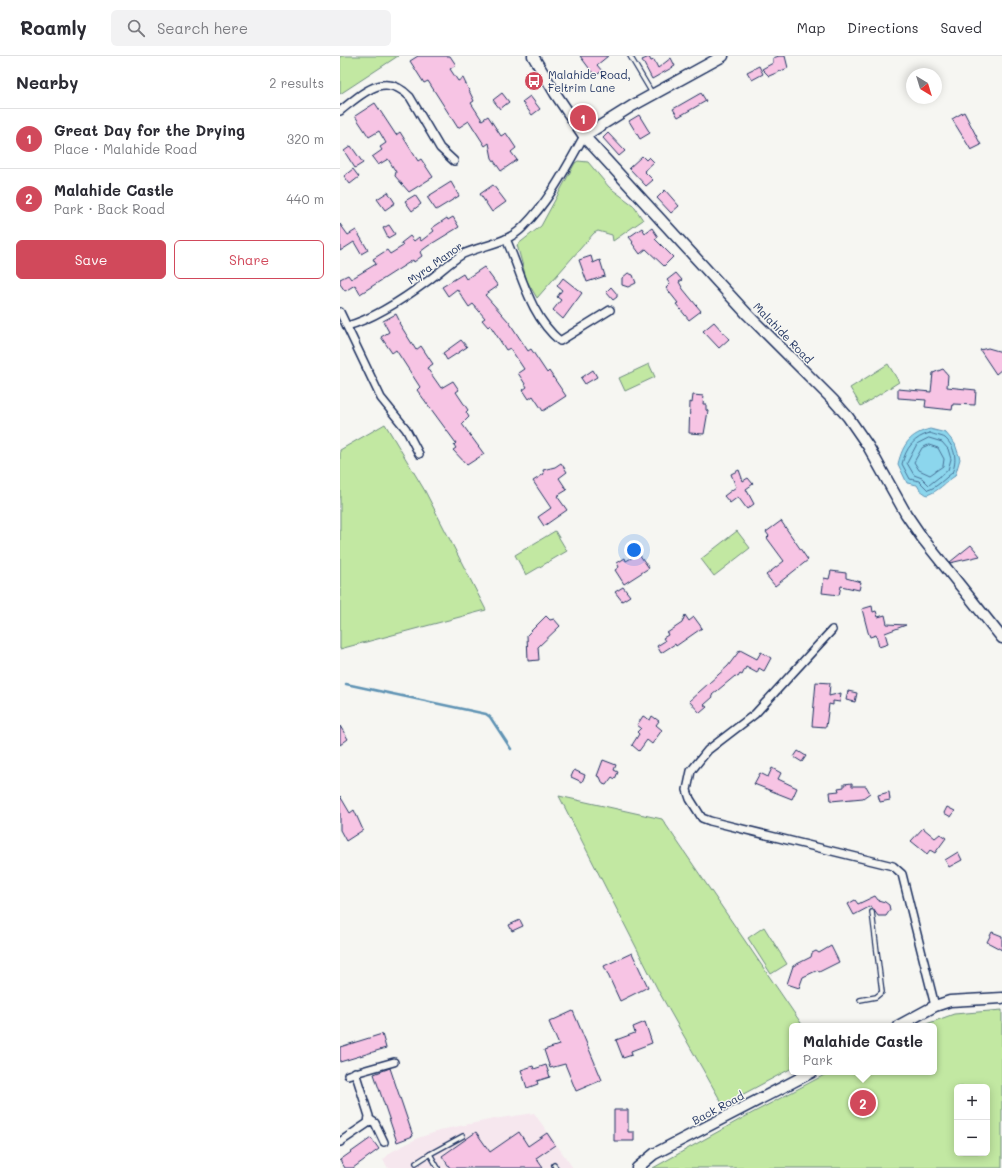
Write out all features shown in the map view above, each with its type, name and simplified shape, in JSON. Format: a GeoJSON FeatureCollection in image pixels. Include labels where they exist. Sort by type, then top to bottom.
{"type":"FeatureCollection","features":[{"type":"Feature","properties":{"kind":"main road","name":"Malahide Road"},"geometry":{"type":"LineString","coordinates":[[533,56],[555,93],[584,136],[748,315],[833,400],[848,418],[868,446],[906,514],[923,539],[1002,638]]}},
{"type":"Feature","properties":{"kind":"main road"},"geometry":{"type":"LineString","coordinates":[[584,136],[723,56]]}},
{"type":"Feature","properties":{"kind":"main road"},"geometry":{"type":"LineString","coordinates":[[904,1023],[935,1006],[950,1001],[1002,998]]}},
{"type":"Feature","properties":{"kind":"main road","name":"Back Road"},"geometry":{"type":"LineString","coordinates":[[637,1168],[654,1154],[806,1075]]}},
{"type":"Feature","properties":{"kind":"street"},"geometry":{"type":"LineString","coordinates":[[340,111],[375,86],[384,84],[395,86],[403,90],[410,97],[440,148],[454,161]]}},
{"type":"Feature","properties":{"kind":"street","name":"Myra Manor"},"geometry":{"type":"LineString","coordinates":[[347,326],[356,324],[429,281],[461,255],[506,239],[522,228],[549,198],[584,136]]}},
{"type":"Feature","properties":{"kind":"street"},"geometry":{"type":"LineString","coordinates":[[506,239],[535,310],[544,324],[560,341],[610,310]]}},
{"type":"Feature","properties":{"kind":"street"},"geometry":{"type":"LineString","coordinates":[[340,312],[381,398],[406,429],[419,454]]}},
{"type":"Feature","properties":{"kind":"street"},"geometry":{"type":"LineString","coordinates":[[832,630],[755,714],[708,750],[691,771],[687,790],[690,799],[702,818],[710,822],[893,866],[896,868],[902,874],[935,1006]]}},
{"type":"Feature","properties":{"kind":"street"},"geometry":{"type":"LineString","coordinates":[[348,1074],[394,1062]]}},
{"type":"Feature","properties":{"kind":"street"},"geometry":{"type":"LineString","coordinates":[[340,1142],[368,1123],[369,1119],[355,1072]]}},
{"type":"Feature","properties":{"kind":"street"},"geometry":{"type":"LineString","coordinates":[[369,1119],[375,1122],[384,1142]]}},
{"type":"Feature","properties":{"kind":"lane"},"geometry":{"type":"LineString","coordinates":[[630,56],[653,95]]}},
{"type":"Feature","properties":{"kind":"lane"},"geometry":{"type":"LineString","coordinates":[[860,1000],[876,997],[882,992],[872,912]]}},
{"type":"Feature","properties":{"kind":"lane"},"geometry":{"type":"LineString","coordinates":[[416,1162],[463,1136]]}},
{"type":"Feature","properties":{"kind":"lane"},"geometry":{"type":"LineString","coordinates":[[430,1154],[438,1168]]}},
{"type":"Feature","properties":{"kind":"shaded area"},"geometry":{"type":"Polygon","coordinates":[[[534,1113],[573,1168],[388,1168],[383,1160],[391,1152],[418,1138],[445,1129],[534,1113]]]}},
{"type":"Feature","properties":{"kind":"green space"},"geometry":{"type":"Polygon","coordinates":[[[340,56],[398,56],[340,94],[340,56]]]}},
{"type":"Feature","properties":{"kind":"green space"},"geometry":{"type":"Polygon","coordinates":[[[578,161],[588,162],[609,187],[633,205],[643,220],[613,241],[612,235],[598,231],[594,233],[537,298],[527,281],[517,245],[541,226],[575,163],[578,161]]]}},
{"type":"Feature","properties":{"kind":"green space"},"geometry":{"type":"Polygon","coordinates":[[[649,364],[655,377],[625,391],[619,378],[649,364]]]}},
{"type":"Feature","properties":{"kind":"green space"},"geometry":{"type":"Polygon","coordinates":[[[888,364],[899,382],[861,406],[850,388],[888,364]]]}},
{"type":"Feature","properties":{"kind":"green space"},"geometry":{"type":"Polygon","coordinates":[[[385,424],[425,491],[486,610],[340,649],[340,450],[385,424]]]}},
{"type":"Feature","properties":{"kind":"green space"},"geometry":{"type":"Polygon","coordinates":[[[555,531],[567,551],[526,575],[515,555],[555,531]]]}},
{"type":"Feature","properties":{"kind":"green space"},"geometry":{"type":"Polygon","coordinates":[[[737,531],[750,548],[714,576],[701,559],[737,531]]]}},
{"type":"Feature","properties":{"kind":"green space"},"geometry":{"type":"Polygon","coordinates":[[[559,796],[662,819],[801,1023],[789,1023],[789,1070],[723,1105],[659,992],[559,796]]]}},
{"type":"Feature","properties":{"kind":"green space"},"geometry":{"type":"Polygon","coordinates":[[[764,927],[787,964],[771,974],[748,938],[764,927]]]}},
{"type":"Feature","properties":{"kind":"green space"},"geometry":{"type":"Polygon","coordinates":[[[1002,1010],[1002,1168],[653,1168],[824,1075],[937,1075],[937,1023],[929,1023],[954,1014],[1002,1010]]]}},
{"type":"Feature","properties":{"kind":"water"},"geometry":{"type":"Polygon","coordinates":[[[930,429],[946,433],[955,444],[960,459],[955,476],[938,489],[927,495],[920,490],[917,485],[907,483],[898,464],[902,451],[908,441],[917,434],[930,429]]]}},
{"type":"Feature","properties":{"kind":"building"},"geometry":{"type":"Polygon","coordinates":[[[418,56],[450,56],[456,65],[450,69],[458,81],[463,78],[474,101],[471,103],[482,120],[488,116],[501,136],[506,133],[516,148],[511,152],[517,160],[501,171],[492,158],[489,143],[485,146],[469,121],[458,128],[428,81],[424,83],[410,61],[418,56]]]}},
{"type":"Feature","properties":{"kind":"building"},"geometry":{"type":"Polygon","coordinates":[[[580,56],[608,56],[597,65],[602,71],[595,76],[580,56]]]}},
{"type":"Feature","properties":{"kind":"building"},"geometry":{"type":"Polygon","coordinates":[[[785,56],[788,68],[769,76],[762,69],[773,63],[773,58],[785,56]]]}},
{"type":"Feature","properties":{"kind":"building"},"geometry":{"type":"Polygon","coordinates":[[[649,57],[651,61],[654,60],[658,68],[671,58],[675,66],[652,79],[642,60],[649,57]]]}},
{"type":"Feature","properties":{"kind":"building"},"geometry":{"type":"Polygon","coordinates":[[[759,66],[763,74],[752,80],[747,72],[759,66]]]}},
{"type":"Feature","properties":{"kind":"building"},"geometry":{"type":"Polygon","coordinates":[[[502,93],[509,102],[500,109],[493,100],[502,93]]]}},
{"type":"Feature","properties":{"kind":"building"},"geometry":{"type":"Polygon","coordinates":[[[701,93],[706,101],[678,117],[673,109],[701,93]]]}},
{"type":"Feature","properties":{"kind":"building"},"geometry":{"type":"Polygon","coordinates":[[[530,96],[540,109],[532,115],[522,102],[530,96]]]}},
{"type":"Feature","properties":{"kind":"building"},"geometry":{"type":"Polygon","coordinates":[[[375,103],[396,135],[400,132],[418,161],[421,159],[433,177],[409,192],[395,176],[396,172],[388,159],[378,165],[372,157],[382,150],[380,147],[386,143],[379,131],[369,137],[355,116],[375,103]]]}},
{"type":"Feature","properties":{"kind":"building"},"geometry":{"type":"Polygon","coordinates":[[[964,112],[981,145],[971,150],[952,119],[964,112]]]}},
{"type":"Feature","properties":{"kind":"building"},"geometry":{"type":"Polygon","coordinates":[[[639,115],[650,133],[640,139],[629,121],[639,115]]]}},
{"type":"Feature","properties":{"kind":"building"},"geometry":{"type":"Polygon","coordinates":[[[608,133],[625,151],[619,156],[603,138],[608,133]]]}},
{"type":"Feature","properties":{"kind":"building"},"geometry":{"type":"Polygon","coordinates":[[[351,146],[363,163],[355,168],[344,151],[351,146]]]}},
{"type":"Feature","properties":{"kind":"building"},"geometry":{"type":"Polygon","coordinates":[[[642,156],[646,160],[649,157],[654,162],[644,171],[653,180],[646,186],[629,168],[642,156]]]}},
{"type":"Feature","properties":{"kind":"building"},"geometry":{"type":"Polygon","coordinates":[[[353,169],[359,177],[350,184],[344,176],[353,169]]]}},
{"type":"Feature","properties":{"kind":"building"},"geometry":{"type":"Polygon","coordinates":[[[451,182],[459,196],[436,210],[427,197],[451,182]]]}},
{"type":"Feature","properties":{"kind":"building"},"geometry":{"type":"Polygon","coordinates":[[[493,185],[506,202],[492,212],[480,194],[493,185]]]}},
{"type":"Feature","properties":{"kind":"building"},"geometry":{"type":"Polygon","coordinates":[[[665,190],[679,206],[671,213],[657,198],[665,190]]]}},
{"type":"Feature","properties":{"kind":"building"},"geometry":{"type":"Polygon","coordinates":[[[388,192],[395,203],[385,210],[377,199],[388,192]]]}},
{"type":"Feature","properties":{"kind":"building"},"geometry":{"type":"Polygon","coordinates":[[[415,195],[421,204],[412,211],[405,201],[415,195]]]}},
{"type":"Feature","properties":{"kind":"building"},"geometry":{"type":"Polygon","coordinates":[[[453,217],[459,227],[420,252],[422,256],[414,262],[413,260],[360,294],[355,285],[345,291],[340,284],[340,279],[348,275],[351,279],[376,264],[373,259],[387,250],[390,254],[403,246],[401,243],[410,236],[414,241],[419,237],[421,241],[434,231],[432,228],[447,218],[448,220],[453,217]]]}},
{"type":"Feature","properties":{"kind":"building"},"geometry":{"type":"Polygon","coordinates":[[[340,224],[348,235],[356,230],[368,250],[361,254],[354,242],[340,251],[340,224]]]}},
{"type":"Feature","properties":{"kind":"building"},"geometry":{"type":"Polygon","coordinates":[[[389,225],[395,234],[388,238],[383,228],[389,225]]]}},
{"type":"Feature","properties":{"kind":"building"},"geometry":{"type":"Polygon","coordinates":[[[642,228],[645,233],[652,228],[658,237],[655,239],[673,257],[664,266],[646,249],[640,254],[632,243],[633,242],[629,237],[642,228]]]}},
{"type":"Feature","properties":{"kind":"building"},"geometry":{"type":"Polygon","coordinates":[[[591,256],[593,263],[600,260],[605,276],[587,282],[579,260],[591,256]]]}},
{"type":"Feature","properties":{"kind":"building"},"geometry":{"type":"Polygon","coordinates":[[[484,267],[498,286],[485,295],[509,322],[528,351],[531,349],[547,373],[549,371],[566,396],[543,411],[533,396],[529,399],[523,390],[527,387],[518,373],[524,369],[510,348],[506,350],[490,325],[488,327],[482,320],[485,318],[473,304],[469,307],[457,289],[448,296],[442,287],[463,274],[466,279],[484,267]]]}},
{"type":"Feature","properties":{"kind":"building"},"geometry":{"type":"Polygon","coordinates":[[[628,273],[633,275],[636,283],[628,287],[622,285],[622,278],[628,273]]]}},
{"type":"Feature","properties":{"kind":"building"},"geometry":{"type":"Polygon","coordinates":[[[676,273],[682,280],[679,282],[683,289],[701,311],[689,320],[676,304],[678,303],[666,288],[670,284],[667,280],[676,273]]]}},
{"type":"Feature","properties":{"kind":"building"},"geometry":{"type":"Polygon","coordinates":[[[563,278],[582,293],[563,319],[553,310],[561,300],[557,297],[562,290],[557,286],[563,278]]]}},
{"type":"Feature","properties":{"kind":"building"},"geometry":{"type":"Polygon","coordinates":[[[611,287],[617,294],[617,297],[613,300],[606,292],[611,287]]]}},
{"type":"Feature","properties":{"kind":"building"},"geometry":{"type":"Polygon","coordinates":[[[396,314],[400,322],[399,323],[416,350],[421,346],[433,364],[427,368],[441,388],[453,381],[459,390],[456,392],[468,410],[466,412],[469,417],[462,424],[484,454],[467,465],[453,450],[456,448],[454,445],[456,443],[417,390],[420,387],[396,350],[392,353],[381,337],[389,332],[383,321],[396,314]]]}},
{"type":"Feature","properties":{"kind":"building"},"geometry":{"type":"Polygon","coordinates":[[[714,322],[729,339],[719,348],[703,331],[714,322]]]}},
{"type":"Feature","properties":{"kind":"building"},"geometry":{"type":"Polygon","coordinates":[[[461,340],[467,347],[447,360],[443,353],[461,340]]]}},
{"type":"Feature","properties":{"kind":"building"},"geometry":{"type":"Polygon","coordinates":[[[988,348],[1002,352],[1002,369],[996,374],[980,350],[988,348]]]}},
{"type":"Feature","properties":{"kind":"building"},"geometry":{"type":"Polygon","coordinates":[[[943,369],[948,375],[947,387],[976,390],[975,405],[953,404],[952,410],[925,407],[926,400],[898,398],[898,389],[931,392],[933,373],[943,369]]]}},
{"type":"Feature","properties":{"kind":"building"},"geometry":{"type":"Polygon","coordinates":[[[593,370],[597,377],[585,384],[581,378],[593,370]]]}},
{"type":"Feature","properties":{"kind":"building"},"geometry":{"type":"Polygon","coordinates":[[[693,395],[704,396],[703,404],[706,404],[706,410],[708,411],[704,434],[689,433],[690,402],[692,403],[693,395]]]}},
{"type":"Feature","properties":{"kind":"building"},"geometry":{"type":"Polygon","coordinates":[[[561,463],[567,472],[559,478],[567,490],[557,496],[567,510],[544,526],[538,517],[551,508],[533,481],[544,474],[543,470],[555,467],[561,463]]]}},
{"type":"Feature","properties":{"kind":"building"},"geometry":{"type":"Polygon","coordinates":[[[739,470],[743,481],[748,478],[753,484],[746,489],[754,504],[747,509],[738,497],[730,503],[724,496],[736,487],[731,474],[739,470]]]}},
{"type":"Feature","properties":{"kind":"building"},"geometry":{"type":"Polygon","coordinates":[[[781,521],[808,560],[775,586],[766,575],[784,561],[767,538],[769,536],[766,532],[781,521]]]}},
{"type":"Feature","properties":{"kind":"building"},"geometry":{"type":"Polygon","coordinates":[[[971,545],[980,556],[950,563],[950,562],[971,545]]]}},
{"type":"Feature","properties":{"kind":"building"},"geometry":{"type":"Polygon","coordinates":[[[639,554],[649,568],[624,584],[615,570],[619,567],[617,563],[625,558],[626,561],[639,554]]]}},
{"type":"Feature","properties":{"kind":"building"},"geometry":{"type":"Polygon","coordinates":[[[831,571],[846,573],[846,578],[861,582],[859,590],[841,586],[839,595],[822,593],[824,578],[829,579],[831,571]]]}},
{"type":"Feature","properties":{"kind":"building"},"geometry":{"type":"Polygon","coordinates":[[[623,587],[630,596],[622,601],[615,592],[623,587]]]}},
{"type":"Feature","properties":{"kind":"building"},"geometry":{"type":"Polygon","coordinates":[[[872,606],[873,612],[876,611],[878,617],[885,615],[887,624],[906,625],[885,633],[888,644],[879,647],[876,635],[870,637],[862,609],[872,606]]]}},
{"type":"Feature","properties":{"kind":"building"},"geometry":{"type":"Polygon","coordinates":[[[685,615],[689,621],[694,617],[702,628],[676,646],[675,644],[661,653],[657,646],[665,641],[663,638],[668,635],[667,633],[682,623],[685,615]]]}},
{"type":"Feature","properties":{"kind":"building"},"geometry":{"type":"Polygon","coordinates":[[[546,616],[550,620],[554,619],[560,626],[538,647],[539,660],[528,661],[527,635],[546,616]]]}},
{"type":"Feature","properties":{"kind":"building"},"geometry":{"type":"Polygon","coordinates":[[[740,650],[757,659],[761,652],[771,658],[764,671],[759,668],[757,673],[746,667],[742,675],[740,674],[738,677],[735,676],[712,695],[713,697],[704,705],[707,707],[700,713],[689,701],[728,666],[740,650]]]}},
{"type":"Feature","properties":{"kind":"building"},"geometry":{"type":"Polygon","coordinates":[[[816,682],[830,683],[829,696],[841,693],[840,702],[833,701],[833,705],[829,704],[826,727],[812,726],[816,682]]]}},
{"type":"Feature","properties":{"kind":"building"},"geometry":{"type":"Polygon","coordinates":[[[848,691],[857,693],[855,702],[846,700],[848,691]]]}},
{"type":"Feature","properties":{"kind":"building"},"geometry":{"type":"Polygon","coordinates":[[[643,716],[650,720],[652,716],[659,721],[656,725],[662,730],[652,744],[647,740],[639,751],[632,745],[639,734],[637,732],[641,728],[637,725],[643,716]]]}},
{"type":"Feature","properties":{"kind":"building"},"geometry":{"type":"Polygon","coordinates":[[[340,726],[348,739],[340,745],[340,726]]]}},
{"type":"Feature","properties":{"kind":"building"},"geometry":{"type":"Polygon","coordinates":[[[798,751],[806,756],[802,762],[794,757],[798,751]]]}},
{"type":"Feature","properties":{"kind":"building"},"geometry":{"type":"Polygon","coordinates":[[[603,760],[616,765],[614,770],[618,772],[615,779],[612,777],[606,785],[603,784],[600,777],[597,776],[603,760]]]}},
{"type":"Feature","properties":{"kind":"building"},"geometry":{"type":"Polygon","coordinates":[[[772,768],[781,773],[778,779],[797,788],[792,799],[754,784],[760,773],[768,777],[772,768]]]}},
{"type":"Feature","properties":{"kind":"building"},"geometry":{"type":"Polygon","coordinates":[[[574,770],[585,775],[582,782],[571,777],[574,770]]]}},
{"type":"Feature","properties":{"kind":"building"},"geometry":{"type":"Polygon","coordinates":[[[852,783],[852,786],[866,786],[870,793],[863,798],[831,801],[830,792],[839,791],[838,788],[844,787],[844,784],[852,783]]]}},
{"type":"Feature","properties":{"kind":"building"},"geometry":{"type":"Polygon","coordinates":[[[889,792],[890,800],[880,802],[878,795],[889,792]]]}},
{"type":"Feature","properties":{"kind":"building"},"geometry":{"type":"Polygon","coordinates":[[[340,796],[350,813],[354,810],[363,830],[346,841],[340,830],[340,796]]]}},
{"type":"Feature","properties":{"kind":"building"},"geometry":{"type":"Polygon","coordinates":[[[947,807],[955,811],[951,817],[944,813],[947,807]]]}},
{"type":"Feature","properties":{"kind":"building"},"geometry":{"type":"Polygon","coordinates":[[[923,828],[935,838],[940,834],[946,838],[935,853],[930,850],[927,854],[911,841],[923,828]]]}},
{"type":"Feature","properties":{"kind":"building"},"geometry":{"type":"Polygon","coordinates":[[[958,852],[962,860],[949,867],[945,860],[958,852]]]}},
{"type":"Feature","properties":{"kind":"building"},"geometry":{"type":"Polygon","coordinates":[[[875,896],[878,900],[889,905],[890,910],[886,916],[878,916],[871,906],[854,915],[848,904],[855,900],[858,904],[875,896]]]}},
{"type":"Feature","properties":{"kind":"building"},"geometry":{"type":"Polygon","coordinates":[[[520,920],[523,926],[512,931],[509,925],[520,920]]]}},
{"type":"Feature","properties":{"kind":"building"},"geometry":{"type":"Polygon","coordinates":[[[992,932],[1002,936],[1002,950],[987,942],[992,932]]]}},
{"type":"Feature","properties":{"kind":"building"},"geometry":{"type":"Polygon","coordinates":[[[831,946],[839,962],[819,972],[818,970],[803,977],[799,988],[787,984],[793,966],[811,957],[812,953],[816,951],[819,953],[831,946]]]}},
{"type":"Feature","properties":{"kind":"building"},"geometry":{"type":"Polygon","coordinates":[[[632,953],[648,987],[620,1001],[604,966],[632,953]]]}},
{"type":"Feature","properties":{"kind":"building"},"geometry":{"type":"Polygon","coordinates":[[[573,1011],[602,1080],[576,1091],[565,1064],[550,1068],[544,1050],[559,1045],[549,1022],[573,1011]]]}},
{"type":"Feature","properties":{"kind":"building"},"geometry":{"type":"Polygon","coordinates":[[[645,1022],[652,1043],[631,1051],[632,1055],[623,1058],[616,1040],[635,1033],[633,1027],[645,1022]]]}},
{"type":"Feature","properties":{"kind":"building"},"geometry":{"type":"Polygon","coordinates":[[[382,1034],[386,1048],[340,1062],[340,1047],[382,1034]]]}},
{"type":"Feature","properties":{"kind":"building"},"geometry":{"type":"Polygon","coordinates":[[[546,1065],[550,1077],[537,1081],[538,1084],[527,1088],[521,1070],[533,1066],[534,1069],[546,1065]]]}},
{"type":"Feature","properties":{"kind":"building"},"geometry":{"type":"Polygon","coordinates":[[[390,1068],[413,1136],[397,1142],[374,1074],[390,1068]]]}},
{"type":"Feature","properties":{"kind":"building"},"geometry":{"type":"Polygon","coordinates":[[[614,1110],[628,1110],[628,1132],[634,1132],[634,1141],[614,1141],[614,1110]]]}},
{"type":"Feature","properties":{"kind":"building"},"geometry":{"type":"Polygon","coordinates":[[[476,1132],[490,1152],[519,1132],[528,1146],[547,1133],[555,1145],[536,1158],[543,1168],[450,1168],[442,1156],[476,1132]]]}},
{"type":"Feature","properties":{"kind":"building"},"geometry":{"type":"Polygon","coordinates":[[[371,1138],[379,1149],[353,1168],[345,1168],[340,1160],[371,1138]]]}},
{"type":"Feature","properties":{"kind":"waterway"},"geometry":{"type":"LineString","coordinates":[[346,684],[486,714],[490,717],[511,749]]}},
{"type":"Feature","properties":{"kind":"place","name":"Malahide Road, Feltrim Lane"},"geometry":{"type":"Point","coordinates":[534,81]}},
{"type":"Feature","properties":{"kind":"place","name":"Great Day for the Drying"},"geometry":{"type":"Point","coordinates":[583,118]}},
{"type":"Feature","properties":{"kind":"place","name":"Malahide Castle"},"geometry":{"type":"Point","coordinates":[863,1103]}}]}
